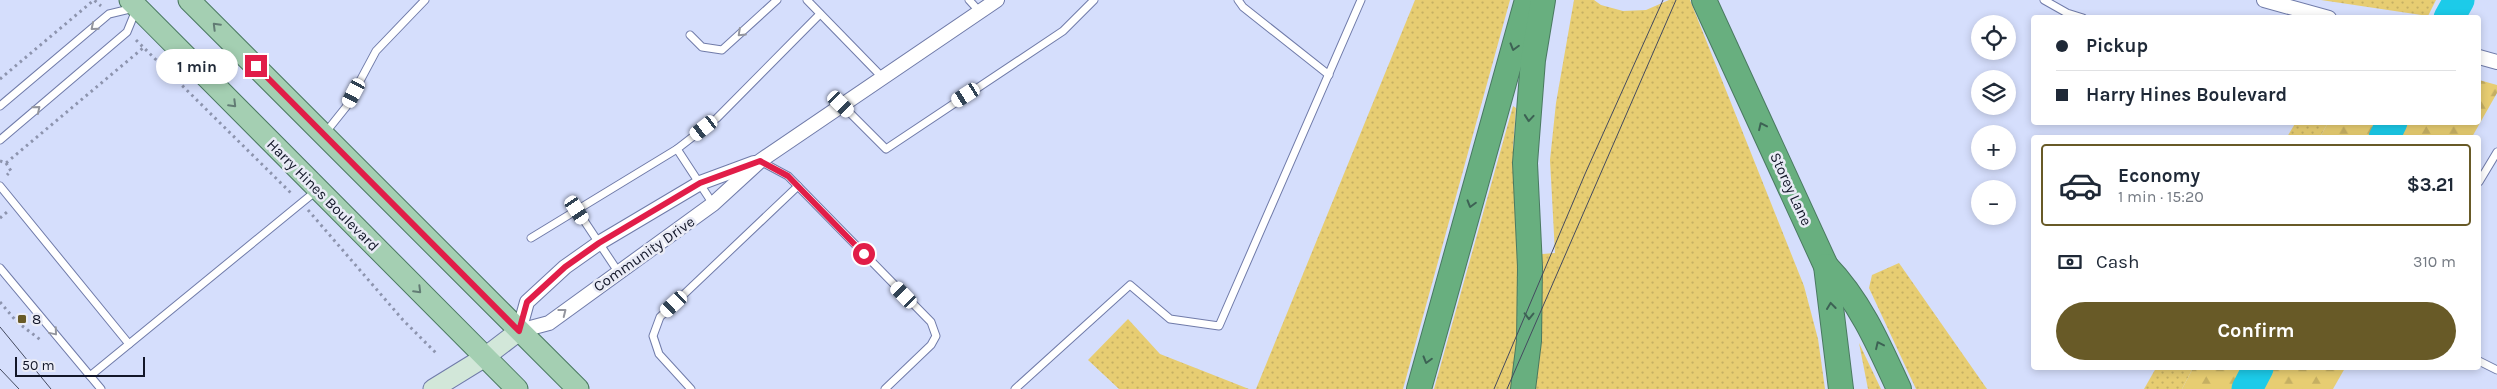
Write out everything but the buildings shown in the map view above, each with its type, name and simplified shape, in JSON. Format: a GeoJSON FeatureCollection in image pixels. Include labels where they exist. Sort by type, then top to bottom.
{"type":"FeatureCollection","features":[{"type":"Feature","properties":{"kind":"highway"},"geometry":{"type":"LineString","coordinates":[[1419,389],[1527,0]]}},
{"type":"Feature","properties":{"kind":"highway"},"geometry":{"type":"LineString","coordinates":[[1523,389],[1528,341],[1530,267],[1525,163],[1533,60],[1543,0]]}},
{"type":"Feature","properties":{"kind":"highway","name":"Storey Lane"},"geometry":{"type":"LineString","coordinates":[[1704,0],[1826,266],[1841,389]]}},
{"type":"Feature","properties":{"kind":"highway"},"geometry":{"type":"LineString","coordinates":[[1826,266],[1846,286],[1874,335],[1899,389]]}},
{"type":"Feature","properties":{"kind":"main road"},"geometry":{"type":"LineString","coordinates":[[189,0],[578,389]]}},
{"type":"Feature","properties":{"kind":"main road","name":"Harry Hines Boulevard"},"geometry":{"type":"LineString","coordinates":[[138,3],[317,190],[517,389]]}},
{"type":"Feature","properties":{"kind":"street","name":"Community Drive"},"geometry":{"type":"LineString","coordinates":[[434,389],[485,357],[519,331],[549,323],[583,296],[714,204],[760,161],[881,76],[997,0]]}},
{"type":"Feature","properties":{"kind":"street"},"geometry":{"type":"LineString","coordinates":[[2264,0],[2316,15]]}},
{"type":"Feature","properties":{"kind":"street"},"geometry":{"type":"LineString","coordinates":[[2481,58],[2497,62]]}},
{"type":"Feature","properties":{"kind":"street","name":"Community Drive"},"geometry":{"type":"LineString","coordinates":[[519,331],[527,302],[531,297],[565,267],[599,243],[700,183],[760,161]]}},
{"type":"Feature","properties":{"kind":"lane"},"geometry":{"type":"LineString","coordinates":[[324,135],[346,107],[376,51],[425,0]]}},
{"type":"Feature","properties":{"kind":"lane"},"geometry":{"type":"LineString","coordinates":[[690,35],[702,47],[722,50],[777,0]]}},
{"type":"Feature","properties":{"kind":"lane"},"geometry":{"type":"LineString","coordinates":[[807,0],[881,76]]}},
{"type":"Feature","properties":{"kind":"lane"},"geometry":{"type":"LineString","coordinates":[[969,0],[980,12]]}},
{"type":"Feature","properties":{"kind":"lane"},"geometry":{"type":"LineString","coordinates":[[841,104],[886,149],[1063,31],[1094,0]]}},
{"type":"Feature","properties":{"kind":"lane"},"geometry":{"type":"LineString","coordinates":[[1238,0],[1243,7],[1329,75]]}},
{"type":"Feature","properties":{"kind":"lane"},"geometry":{"type":"LineString","coordinates":[[1015,389],[1130,285],[1170,319],[1218,326],[1361,0]]}},
{"type":"Feature","properties":{"kind":"lane"},"geometry":{"type":"LineString","coordinates":[[2044,0],[2073,15]]}},
{"type":"Feature","properties":{"kind":"lane"},"geometry":{"type":"LineString","coordinates":[[0,106],[109,14],[138,3]]}},
{"type":"Feature","properties":{"kind":"lane"},"geometry":{"type":"LineString","coordinates":[[0,140],[127,32],[138,3]]}},
{"type":"Feature","properties":{"kind":"lane"},"geometry":{"type":"LineString","coordinates":[[531,238],[678,149],[718,118],[820,14]]}},
{"type":"Feature","properties":{"kind":"lane"},"geometry":{"type":"LineString","coordinates":[[678,149],[714,204]]}},
{"type":"Feature","properties":{"kind":"lane"},"geometry":{"type":"LineString","coordinates":[[2481,179],[2497,152]]}},
{"type":"Feature","properties":{"kind":"lane"},"geometry":{"type":"LineString","coordinates":[[760,161],[788,176],[931,322],[936,336],[931,345],[885,389]]}},
{"type":"Feature","properties":{"kind":"lane"},"geometry":{"type":"LineString","coordinates":[[0,186],[129,344]]}},
{"type":"Feature","properties":{"kind":"lane"},"geometry":{"type":"LineString","coordinates":[[691,389],[660,354],[653,336],[660,317],[798,186]]}},
{"type":"Feature","properties":{"kind":"lane"},"geometry":{"type":"LineString","coordinates":[[90,376],[317,190]]}},
{"type":"Feature","properties":{"kind":"lane"},"geometry":{"type":"LineString","coordinates":[[577,210],[619,272]]}},
{"type":"Feature","properties":{"kind":"lane"},"geometry":{"type":"LineString","coordinates":[[0,268],[101,389]]}},
{"type":"Feature","properties":{"kind":"lane"},"geometry":{"type":"LineString","coordinates":[[2481,362],[2497,370]]}},
{"type":"Feature","properties":{"kind":"path"},"geometry":{"type":"LineString","coordinates":[[0,79],[94,0],[103,8]]}},
{"type":"Feature","properties":{"kind":"path"},"geometry":{"type":"LineString","coordinates":[[137,41],[292,195]]}},
{"type":"Feature","properties":{"kind":"path"},"geometry":{"type":"LineString","coordinates":[[6,163],[143,48]]}},
{"type":"Feature","properties":{"kind":"path"},"geometry":{"type":"LineString","coordinates":[[0,161],[6,163],[11,171],[7,175]]}},
{"type":"Feature","properties":{"kind":"path"},"geometry":{"type":"LineString","coordinates":[[309,210],[403,320],[437,354]]}},
{"type":"Feature","properties":{"kind":"path"},"geometry":{"type":"LineString","coordinates":[[0,304],[17,322],[42,341]]}},
{"type":"Feature","properties":{"kind":"green space"},"geometry":{"type":"Polygon","coordinates":[[[1415,0],[1510,0],[1403,389],[1256,389],[1415,0]]]}},
{"type":"Feature","properties":{"kind":"green space"},"geometry":{"type":"Polygon","coordinates":[[[1574,0],[1594,0],[1601,5],[1623,11],[1646,10],[1669,0],[1690,0],[1804,286],[1818,339],[1825,389],[1434,389],[1513,106],[1516,108],[1513,149],[1519,256],[1555,253],[1550,160],[1556,103],[1574,0]]]}},
{"type":"Feature","properties":{"kind":"green space"},"geometry":{"type":"Polygon","coordinates":[[[2321,0],[2436,0],[2428,15],[2321,0]]]}},
{"type":"Feature","properties":{"kind":"green space"},"geometry":{"type":"Polygon","coordinates":[[[2481,81],[2497,85],[2497,93],[2481,121],[2481,81]]]}},
{"type":"Feature","properties":{"kind":"green space"},"geometry":{"type":"Polygon","coordinates":[[[2294,125],[2327,125],[2321,135],[2288,135],[2294,125]]]}},
{"type":"Feature","properties":{"kind":"green space"},"geometry":{"type":"Polygon","coordinates":[[[2327,125],[2479,125],[2473,135],[2321,135],[2327,125]]]}},
{"type":"Feature","properties":{"kind":"green space"},"geometry":{"type":"Polygon","coordinates":[[[1899,263],[1987,389],[1916,389],[1869,288],[1872,275],[1899,263]]]}},
{"type":"Feature","properties":{"kind":"green space"},"geometry":{"type":"Polygon","coordinates":[[[1128,319],[1160,354],[1249,389],[1119,389],[1088,360],[1128,319]]]}},
{"type":"Feature","properties":{"kind":"green space"},"geometry":{"type":"Polygon","coordinates":[[[1859,343],[1881,389],[1868,389],[1859,343]]]}},
{"type":"Feature","properties":{"kind":"green space"},"geometry":{"type":"Polygon","coordinates":[[[2155,370],[2192,370],[2182,389],[2144,389],[2155,370]]]}},
{"type":"Feature","properties":{"kind":"green space"},"geometry":{"type":"Polygon","coordinates":[[[2192,370],[2344,370],[2333,389],[2182,389],[2192,370]]]}},
{"type":"Feature","properties":{"kind":"waterway"},"geometry":{"type":"LineString","coordinates":[[2451,15],[2459,0]]}},
{"type":"Feature","properties":{"kind":"waterway"},"geometry":{"type":"LineString","coordinates":[[2386,135],[2390,125]]}},
{"type":"Feature","properties":{"kind":"waterway"},"geometry":{"type":"LineString","coordinates":[[2247,389],[2257,370]]}},
{"type":"Feature","properties":{"kind":"tram line"},"geometry":{"type":"LineString","coordinates":[[1494,389],[1585,174],[1663,0]]}},
{"type":"Feature","properties":{"kind":"tram line"},"geometry":{"type":"LineString","coordinates":[[1507,389],[1676,0]]}},
{"type":"Feature","properties":{"kind":"tram line"},"geometry":{"type":"LineString","coordinates":[[0,327],[51,389]]}},
{"type":"Feature","properties":{"kind":"tram line"},"geometry":{"type":"LineString","coordinates":[[0,369],[19,389]]}},
{"type":"Feature","properties":{"kind":"place","name":"8"},"geometry":{"type":"Point","coordinates":[22,319]}},
{"type":"Feature","properties":{"kind":"route"},"geometry":{"type":"LineString","coordinates":[[256,66],[519,331],[527,302],[531,297],[565,267],[599,243],[700,183],[760,161],[788,176],[864,254]]}}]}
